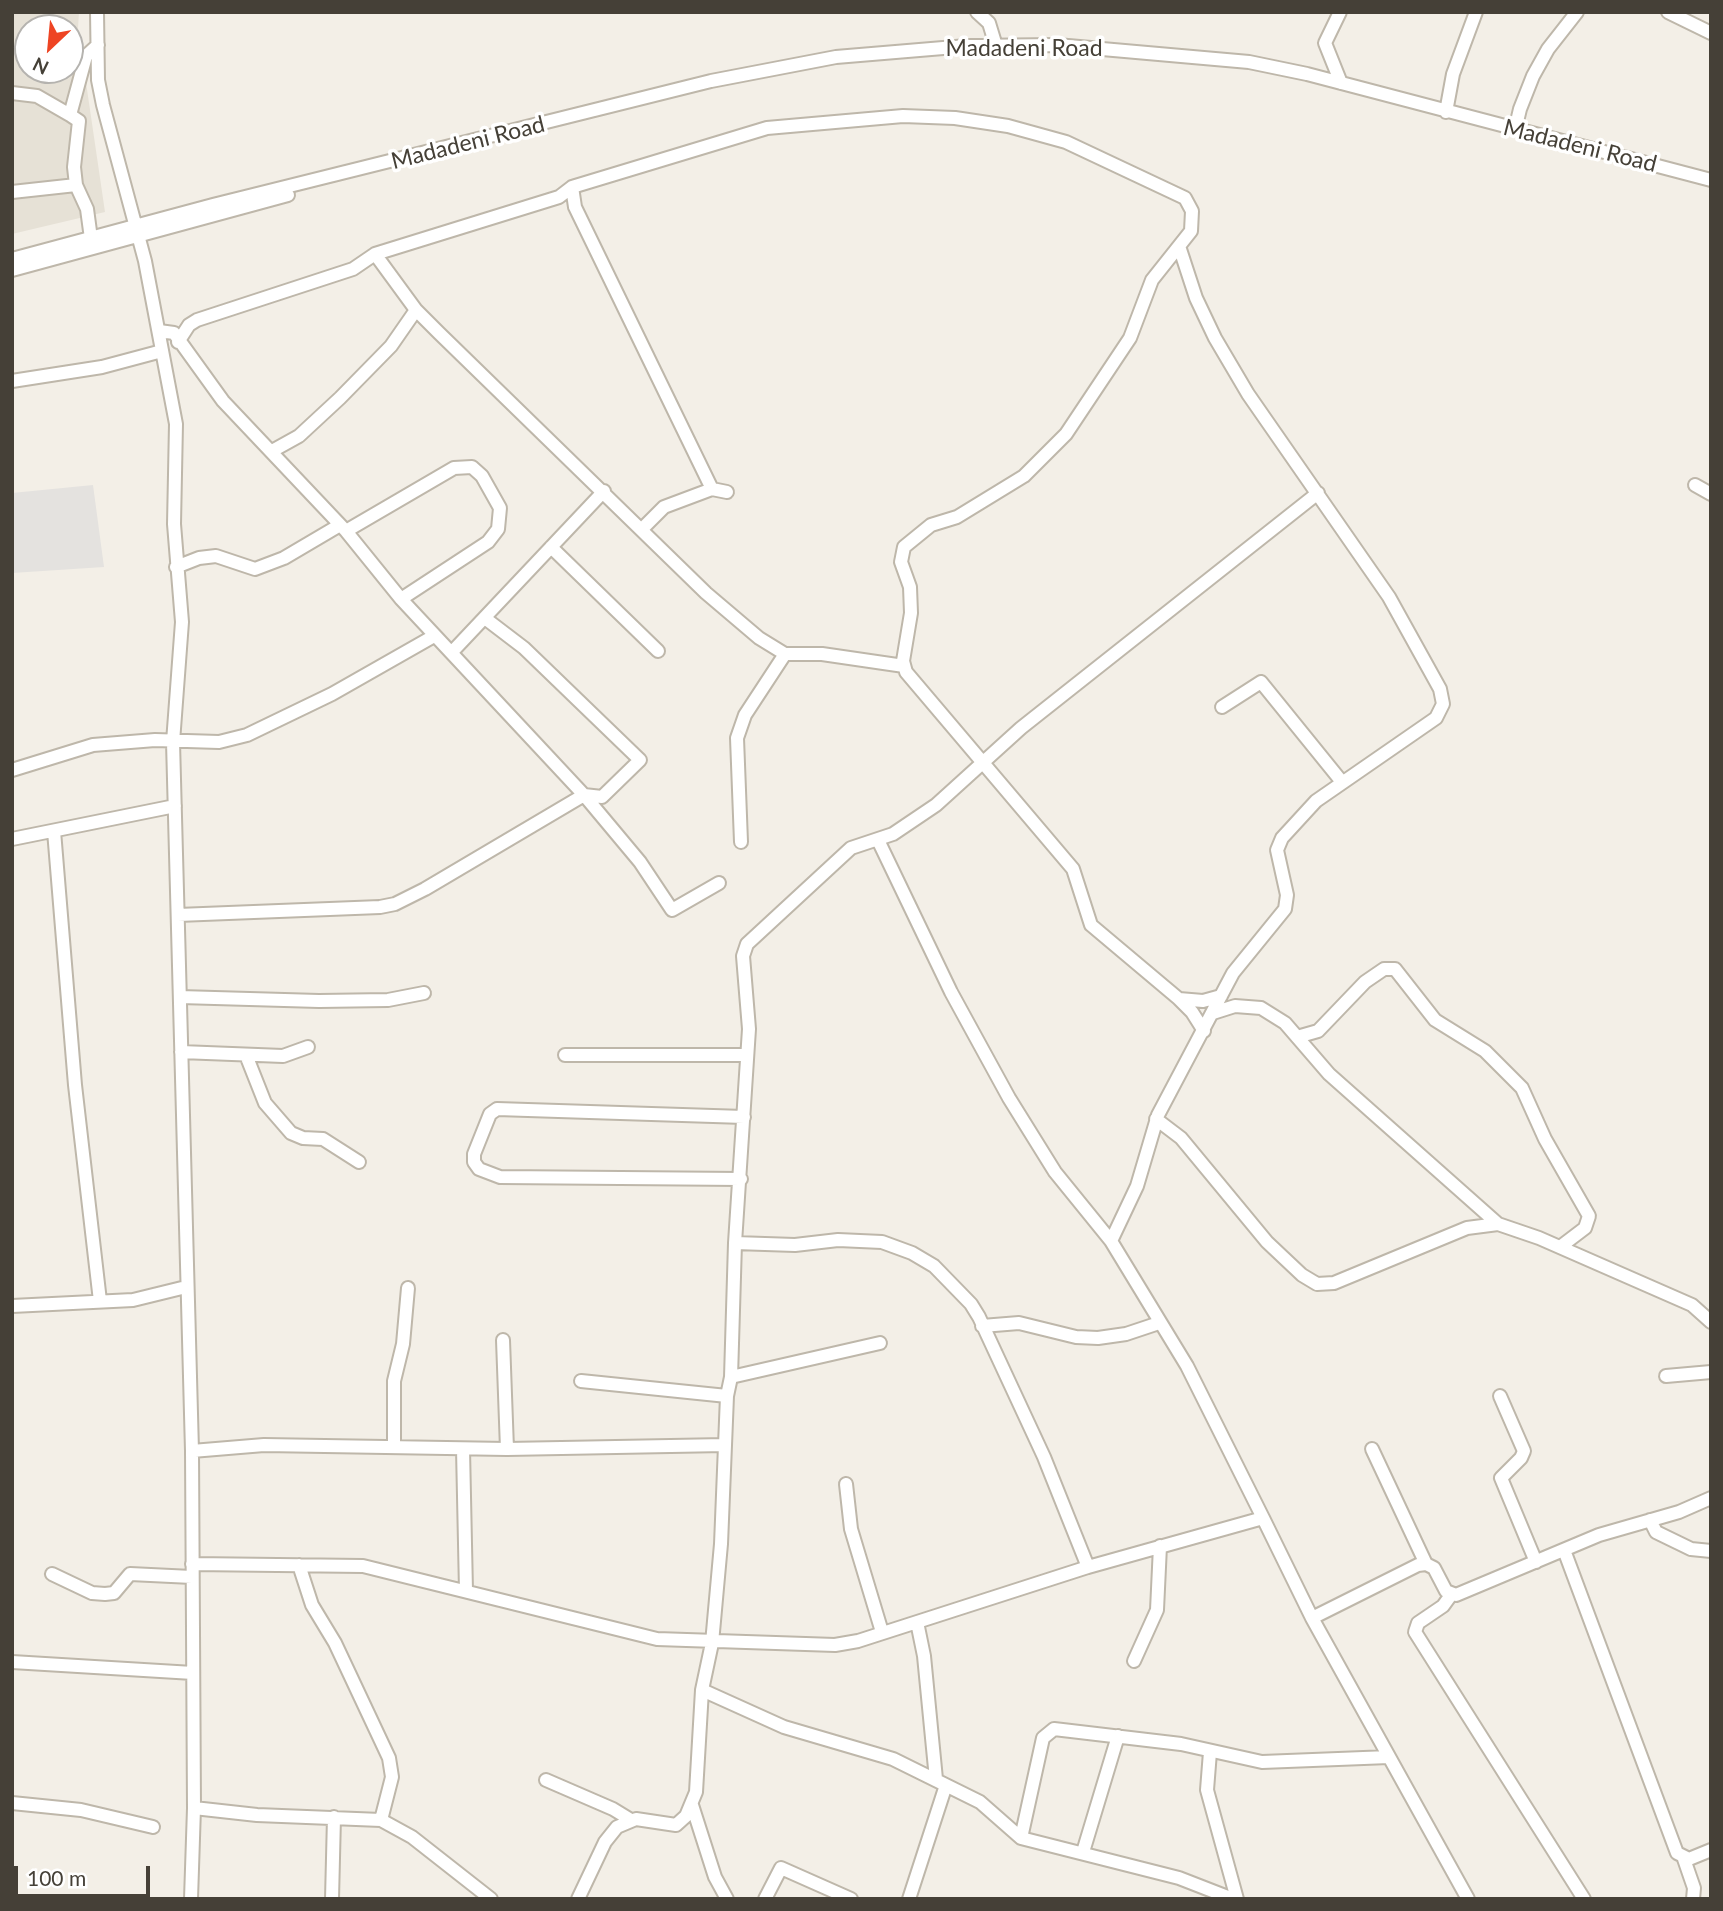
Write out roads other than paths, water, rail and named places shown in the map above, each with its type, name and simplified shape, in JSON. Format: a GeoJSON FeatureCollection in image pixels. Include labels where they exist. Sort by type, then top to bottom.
{"type":"FeatureCollection","features":[{"type":"Feature","properties":{"kind":"street"},"geometry":{"type":"LineString","coordinates":[[97,12],[97,45],[103,105],[145,261],[176,424],[173,493],[176,567],[182,622],[173,742],[192,1451],[194,1808],[191,1899]]}},
{"type":"Feature","properties":{"kind":"street"},"geometry":{"type":"LineString","coordinates":[[977,12],[989,23],[996,46]]}},
{"type":"Feature","properties":{"kind":"street"},"geometry":{"type":"LineString","coordinates":[[1340,12],[1325,43],[1341,83]]}},
{"type":"Feature","properties":{"kind":"street"},"geometry":{"type":"LineString","coordinates":[[1446,112],[1452,74],[1476,12]]}},
{"type":"Feature","properties":{"kind":"street"},"geometry":{"type":"LineString","coordinates":[[1515,130],[1533,76],[1548,49],[1577,12]]}},
{"type":"Feature","properties":{"kind":"street"},"geometry":{"type":"LineString","coordinates":[[1668,12],[1711,33]]}},
{"type":"Feature","properties":{"kind":"street"},"geometry":{"type":"LineString","coordinates":[[71,115],[86,56],[97,45]]}},
{"type":"Feature","properties":{"kind":"street","name":"Madadeni Road"},"geometry":{"type":"LineString","coordinates":[[12,270],[91,244],[337,177],[711,81],[836,57],[996,46],[1057,45],[1249,62],[1341,83],[1711,180]]}},
{"type":"Feature","properties":{"kind":"street"},"geometry":{"type":"LineString","coordinates":[[12,93],[37,96],[79,121],[74,155],[76,185],[87,209],[91,244]]}},
{"type":"Feature","properties":{"kind":"street"},"geometry":{"type":"LineString","coordinates":[[178,342],[189,325],[197,320],[352,269],[375,254],[559,197],[572,187],[767,128],[902,116],[955,118],[1008,126],[1066,142],[1185,198],[1192,211],[1191,231],[1165,260],[1152,281],[1130,338],[1066,434],[1041,462],[1003,490],[957,517],[931,525],[904,547],[901,562],[910,587],[911,613],[902,653],[904,666],[982,763],[1073,869],[1091,925],[1179,999],[1203,1031]]}},
{"type":"Feature","properties":{"kind":"street"},"geometry":{"type":"LineString","coordinates":[[12,192],[76,185]]}},
{"type":"Feature","properties":{"kind":"street"},"geometry":{"type":"LineString","coordinates":[[572,187],[575,207],[712,489]]}},
{"type":"Feature","properties":{"kind":"street"},"geometry":{"type":"LineString","coordinates":[[559,197],[575,207]]}},
{"type":"Feature","properties":{"kind":"street","name":"Madadeni Road"},"geometry":{"type":"LineString","coordinates":[[12,259],[116,242],[138,231]]}},
{"type":"Feature","properties":{"kind":"street"},"geometry":{"type":"LineString","coordinates":[[116,242],[145,261]]}},
{"type":"Feature","properties":{"kind":"street"},"geometry":{"type":"LineString","coordinates":[[1111,1241],[1140,1177],[1156,1119],[1221,996],[1248,952],[1285,909],[1287,895],[1278,850],[1282,838],[1316,801],[1436,718],[1442,709],[1443,698],[1389,597],[1248,394],[1214,338],[1196,298],[1179,246]]}},
{"type":"Feature","properties":{"kind":"street"},"geometry":{"type":"LineString","coordinates":[[375,254],[416,310],[706,593],[759,638],[786,654],[822,654],[904,666]]}},
{"type":"Feature","properties":{"kind":"street"},"geometry":{"type":"LineString","coordinates":[[272,451],[299,436],[340,398],[391,346],[416,310]]}},
{"type":"Feature","properties":{"kind":"street"},"geometry":{"type":"LineString","coordinates":[[159,331],[174,334],[223,401],[343,528],[434,636],[452,652],[584,795],[640,862],[672,910],[719,883]]}},
{"type":"Feature","properties":{"kind":"street"},"geometry":{"type":"LineString","coordinates":[[12,381],[102,367],[162,351]]}},
{"type":"Feature","properties":{"kind":"street"},"geometry":{"type":"LineString","coordinates":[[176,567],[199,558],[216,556],[255,569],[284,558],[454,468],[472,467],[482,476],[500,508],[498,529],[488,542],[401,599]]}},
{"type":"Feature","properties":{"kind":"street"},"geometry":{"type":"LineString","coordinates":[[1695,485],[1711,494]]}},
{"type":"Feature","properties":{"kind":"street"},"geometry":{"type":"LineString","coordinates":[[642,529],[664,507],[712,489],[727,492]]}},
{"type":"Feature","properties":{"kind":"street"},"geometry":{"type":"LineString","coordinates":[[452,652],[604,491]]}},
{"type":"Feature","properties":{"kind":"street"},"geometry":{"type":"LineString","coordinates":[[727,1899],[715,1877],[692,1805],[702,1690],[712,1643],[727,1396],[731,1377],[735,1243],[749,1021],[743,956],[747,944],[851,848],[878,840],[929,811],[982,763],[1318,493]]}},
{"type":"Feature","properties":{"kind":"street"},"geometry":{"type":"LineString","coordinates":[[551,547],[658,651]]}},
{"type":"Feature","properties":{"kind":"street"},"geometry":{"type":"LineString","coordinates":[[178,915],[380,907],[395,904],[425,890],[584,795],[603,797],[640,760],[524,648],[486,619]]}},
{"type":"Feature","properties":{"kind":"street"},"geometry":{"type":"LineString","coordinates":[[12,770],[93,745],[219,742],[275,724],[434,636]]}},
{"type":"Feature","properties":{"kind":"street"},"geometry":{"type":"LineString","coordinates":[[741,842],[737,738],[745,715],[786,654]]}},
{"type":"Feature","properties":{"kind":"street"},"geometry":{"type":"LineString","coordinates":[[1222,707],[1261,682],[1342,782]]}},
{"type":"Feature","properties":{"kind":"street"},"geometry":{"type":"LineString","coordinates":[[12,839],[175,806]]}},
{"type":"Feature","properties":{"kind":"street"},"geometry":{"type":"LineString","coordinates":[[54,831],[75,1085],[100,1301]]}},
{"type":"Feature","properties":{"kind":"street"},"geometry":{"type":"LineString","coordinates":[[878,840],[951,992],[1028,1132],[1055,1172],[1111,1241],[1187,1366],[1312,1618],[1468,1899]]}},
{"type":"Feature","properties":{"kind":"street"},"geometry":{"type":"LineString","coordinates":[[1297,1037],[1318,1031],[1365,982],[1384,969],[1395,969],[1435,1020],[1485,1051],[1522,1088],[1545,1139],[1589,1216],[1585,1228],[1560,1247]]}},
{"type":"Feature","properties":{"kind":"street"},"geometry":{"type":"LineString","coordinates":[[180,997],[333,1001],[388,1000],[424,993]]}},
{"type":"Feature","properties":{"kind":"street"},"geometry":{"type":"LineString","coordinates":[[1179,999],[1193,1002],[1221,996]]}},
{"type":"Feature","properties":{"kind":"street"},"geometry":{"type":"LineString","coordinates":[[1213,1013],[1235,1006],[1261,1008],[1285,1023],[1329,1074],[1498,1224],[1560,1247],[1692,1305],[1711,1322]]}},
{"type":"Feature","properties":{"kind":"street"},"geometry":{"type":"LineString","coordinates":[[181,1052],[282,1056],[308,1047]]}},
{"type":"Feature","properties":{"kind":"street"},"geometry":{"type":"LineString","coordinates":[[246,1055],[265,1103],[291,1133],[303,1138],[323,1139],[359,1161]]}},
{"type":"Feature","properties":{"kind":"street"},"geometry":{"type":"LineString","coordinates":[[565,1055],[747,1055]]}},
{"type":"Feature","properties":{"kind":"street"},"geometry":{"type":"LineString","coordinates":[[741,1179],[500,1177],[485,1173],[477,1167],[474,1159],[490,1114],[497,1109],[744,1117]]}},
{"type":"Feature","properties":{"kind":"street"},"geometry":{"type":"LineString","coordinates":[[1156,1119],[1181,1138],[1267,1242],[1302,1275],[1317,1284],[1334,1283],[1467,1228],[1498,1224]]}},
{"type":"Feature","properties":{"kind":"street"},"geometry":{"type":"LineString","coordinates":[[735,1243],[795,1245],[838,1240],[882,1241],[912,1253],[934,1266],[971,1304],[1044,1457],[1088,1567]]}},
{"type":"Feature","properties":{"kind":"street"},"geometry":{"type":"LineString","coordinates":[[12,1306],[133,1300],[186,1286]]}},
{"type":"Feature","properties":{"kind":"street"},"geometry":{"type":"LineString","coordinates":[[394,1447],[394,1381],[402,1344],[408,1288]]}},
{"type":"Feature","properties":{"kind":"street"},"geometry":{"type":"LineString","coordinates":[[982,1326],[1019,1324],[1076,1337],[1098,1338],[1126,1334],[1158,1322]]}},
{"type":"Feature","properties":{"kind":"street"},"geometry":{"type":"LineString","coordinates":[[503,1340],[507,1449]]}},
{"type":"Feature","properties":{"kind":"street"},"geometry":{"type":"LineString","coordinates":[[731,1377],[880,1343]]}},
{"type":"Feature","properties":{"kind":"street"},"geometry":{"type":"LineString","coordinates":[[1666,1376],[1711,1372]]}},
{"type":"Feature","properties":{"kind":"street"},"geometry":{"type":"LineString","coordinates":[[582,1381],[727,1396]]}},
{"type":"Feature","properties":{"kind":"street"},"geometry":{"type":"LineString","coordinates":[[1500,1396],[1524,1451],[1521,1458],[1501,1478],[1536,1562]]}},
{"type":"Feature","properties":{"kind":"street"},"geometry":{"type":"LineString","coordinates":[[192,1451],[264,1445],[463,1449],[725,1445]]}},
{"type":"Feature","properties":{"kind":"street"},"geometry":{"type":"LineString","coordinates":[[463,1449],[466,1591]]}},
{"type":"Feature","properties":{"kind":"street"},"geometry":{"type":"LineString","coordinates":[[1372,1449],[1426,1564],[1434,1568],[1451,1595]]}},
{"type":"Feature","properties":{"kind":"street"},"geometry":{"type":"LineString","coordinates":[[846,1484],[851,1529],[882,1632]]}},
{"type":"Feature","properties":{"kind":"street"},"geometry":{"type":"LineString","coordinates":[[1584,1899],[1415,1632],[1421,1619],[1443,1606],[1451,1595],[1462,1593],[1599,1535],[1711,1498]]}},
{"type":"Feature","properties":{"kind":"street"},"geometry":{"type":"LineString","coordinates":[[52,1574],[92,1594],[105,1594],[114,1593],[130,1574],[299,1565],[363,1566],[657,1639],[712,1643],[835,1645],[1088,1567],[1263,1518]]}},
{"type":"Feature","properties":{"kind":"street"},"geometry":{"type":"LineString","coordinates":[[1650,1520],[1656,1532],[1690,1549],[1711,1551]]}},
{"type":"Feature","properties":{"kind":"street"},"geometry":{"type":"LineString","coordinates":[[1134,1661],[1157,1609],[1160,1546]]}},
{"type":"Feature","properties":{"kind":"street"},"geometry":{"type":"LineString","coordinates":[[1564,1550],[1640,1758],[1677,1853],[1684,1859],[1694,1888],[1693,1899]]}},
{"type":"Feature","properties":{"kind":"street"},"geometry":{"type":"LineString","coordinates":[[1312,1618],[1408,1568],[1426,1564]]}},
{"type":"Feature","properties":{"kind":"street"},"geometry":{"type":"LineString","coordinates":[[299,1565],[312,1605],[335,1643],[390,1758],[392,1777],[381,1820]]}},
{"type":"Feature","properties":{"kind":"street"},"geometry":{"type":"LineString","coordinates":[[909,1899],[941,1782],[924,1656],[916,1622]]}},
{"type":"Feature","properties":{"kind":"street"},"geometry":{"type":"LineString","coordinates":[[12,1662],[193,1673]]}},
{"type":"Feature","properties":{"kind":"street"},"geometry":{"type":"LineString","coordinates":[[702,1690],[784,1727],[893,1759],[980,1802],[1021,1838],[1179,1878],[1235,1899],[1230,1865],[1208,1800],[1206,1774],[1210,1752]]}},
{"type":"Feature","properties":{"kind":"street"},"geometry":{"type":"LineString","coordinates":[[1021,1838],[1043,1738],[1048,1731],[1067,1729],[1181,1744],[1262,1762],[1389,1757]]}},
{"type":"Feature","properties":{"kind":"street"},"geometry":{"type":"LineString","coordinates":[[1083,1852],[1118,1736]]}},
{"type":"Feature","properties":{"kind":"street"},"geometry":{"type":"LineString","coordinates":[[546,1780],[613,1809],[631,1820],[676,1825],[681,1823],[692,1805]]}},
{"type":"Feature","properties":{"kind":"street"},"geometry":{"type":"LineString","coordinates":[[12,1803],[81,1810],[152,1827]]}},
{"type":"Feature","properties":{"kind":"street"},"geometry":{"type":"LineString","coordinates":[[194,1808],[257,1815],[381,1820],[412,1837],[491,1899]]}},
{"type":"Feature","properties":{"kind":"street"},"geometry":{"type":"LineString","coordinates":[[332,1899],[334,1817]]}},
{"type":"Feature","properties":{"kind":"street"},"geometry":{"type":"LineString","coordinates":[[578,1899],[605,1842],[617,1827],[631,1820]]}},
{"type":"Feature","properties":{"kind":"street"},"geometry":{"type":"LineString","coordinates":[[1684,1859],[1711,1850]]}},
{"type":"Feature","properties":{"kind":"street"},"geometry":{"type":"LineString","coordinates":[[765,1899],[781,1868],[851,1899]]}}]}
